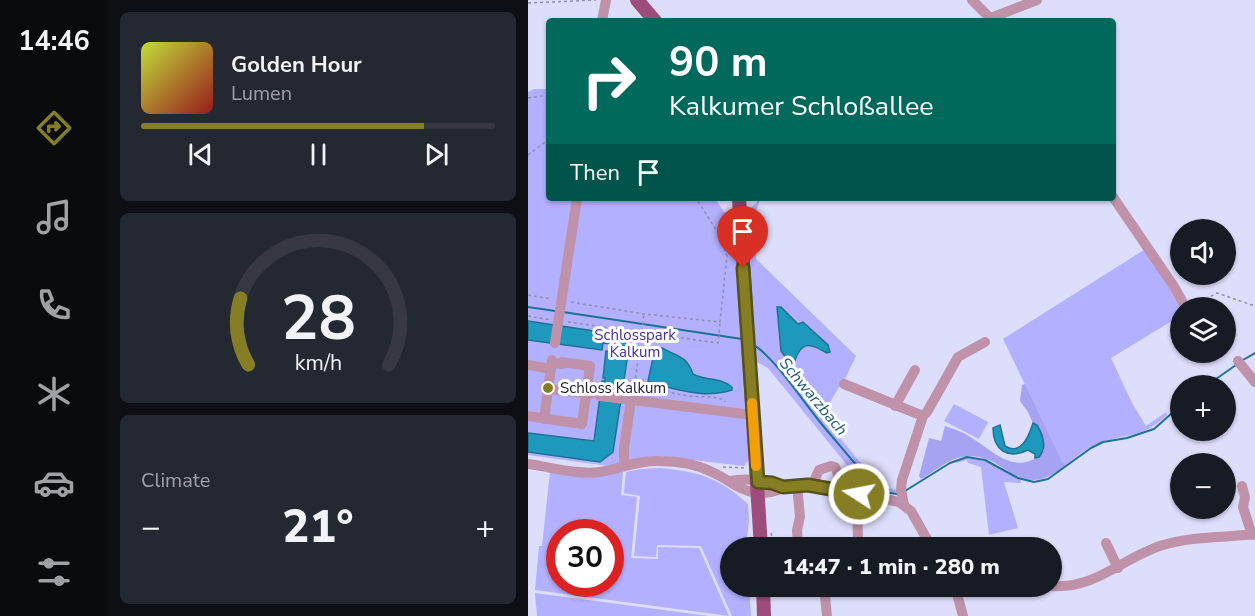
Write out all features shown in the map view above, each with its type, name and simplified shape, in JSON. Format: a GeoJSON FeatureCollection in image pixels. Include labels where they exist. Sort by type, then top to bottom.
{"type":"FeatureCollection","features":[{"type":"Feature","properties":{"kind":"main road"},"geometry":{"type":"LineString","coordinates":[[637,0],[652,18]]}},
{"type":"Feature","properties":{"kind":"main road"},"geometry":{"type":"LineString","coordinates":[[739,201],[760,537]]}},
{"type":"Feature","properties":{"kind":"main road"},"geometry":{"type":"LineString","coordinates":[[763,597],[764,616]]}},
{"type":"Feature","properties":{"kind":"street"},"geometry":{"type":"LineString","coordinates":[[603,18],[606,0]]}},
{"type":"Feature","properties":{"kind":"street"},"geometry":{"type":"LineString","coordinates":[[972,0],[990,18]]}},
{"type":"Feature","properties":{"kind":"street"},"geometry":{"type":"LineString","coordinates":[[996,18],[1037,0]]}},
{"type":"Feature","properties":{"kind":"street"},"geometry":{"type":"LineString","coordinates":[[555,343],[577,201]]}},
{"type":"Feature","properties":{"kind":"street"},"geometry":{"type":"LineString","coordinates":[[1116,201],[1180,297]]}},
{"type":"Feature","properties":{"kind":"street"},"geometry":{"type":"LineString","coordinates":[[926,537],[902,497],[912,445],[923,416],[958,357],[985,342]]}},
{"type":"Feature","properties":{"kind":"street"},"geometry":{"type":"LineString","coordinates":[[528,365],[562,364],[562,362],[590,366],[592,395],[582,424],[528,416]]}},
{"type":"Feature","properties":{"kind":"street"},"geometry":{"type":"LineString","coordinates":[[1240,363],[1255,382]]}},
{"type":"Feature","properties":{"kind":"street"},"geometry":{"type":"LineString","coordinates":[[543,419],[552,364]]}},
{"type":"Feature","properties":{"kind":"street"},"geometry":{"type":"LineString","coordinates":[[895,406],[915,369]]}},
{"type":"Feature","properties":{"kind":"street"},"geometry":{"type":"LineString","coordinates":[[844,384],[923,416]]}},
{"type":"Feature","properties":{"kind":"street"},"geometry":{"type":"LineString","coordinates":[[548,389],[753,415]]}},
{"type":"Feature","properties":{"kind":"street"},"geometry":{"type":"LineString","coordinates":[[624,466],[624,448],[632,400]]}},
{"type":"Feature","properties":{"kind":"street"},"geometry":{"type":"LineString","coordinates":[[528,464],[590,472],[658,461],[685,464],[712,472],[737,488],[758,487],[772,493],[783,487],[797,485],[859,494],[902,497]]}},
{"type":"Feature","properties":{"kind":"street"},"geometry":{"type":"LineString","coordinates":[[812,486],[819,470],[831,466],[835,467],[838,474],[838,490]]}},
{"type":"Feature","properties":{"kind":"street"},"geometry":{"type":"LineString","coordinates":[[796,537],[797,485]]}},
{"type":"Feature","properties":{"kind":"street"},"geometry":{"type":"LineString","coordinates":[[1062,585],[1085,582],[1118,568],[1144,553],[1173,542],[1254,535],[1243,507],[1245,497],[1242,486]]}},
{"type":"Feature","properties":{"kind":"street"},"geometry":{"type":"LineString","coordinates":[[858,537],[859,494]]}},
{"type":"Feature","properties":{"kind":"street"},"geometry":{"type":"LineString","coordinates":[[1106,543],[1118,568]]}},
{"type":"Feature","properties":{"kind":"street"},"geometry":{"type":"LineString","coordinates":[[825,597],[827,616]]}},
{"type":"Feature","properties":{"kind":"street"},"geometry":{"type":"LineString","coordinates":[[958,597],[963,616]]}},
{"type":"Feature","properties":{"kind":"path"},"geometry":{"type":"LineString","coordinates":[[528,3],[595,0]]}},
{"type":"Feature","properties":{"kind":"path"},"geometry":{"type":"LineString","coordinates":[[528,98],[546,95]]}},
{"type":"Feature","properties":{"kind":"path"},"geometry":{"type":"LineString","coordinates":[[528,154],[546,141]]}},
{"type":"Feature","properties":{"kind":"path"},"geometry":{"type":"LineString","coordinates":[[528,296],[559,314],[642,332],[718,343],[727,256],[720,236],[698,201]]}},
{"type":"Feature","properties":{"kind":"path"},"geometry":{"type":"LineString","coordinates":[[727,256],[734,255]]}},
{"type":"Feature","properties":{"kind":"path"},"geometry":{"type":"LineString","coordinates":[[1209,297],[1217,293],[1229,297]]}},
{"type":"Feature","properties":{"kind":"path"},"geometry":{"type":"LineString","coordinates":[[1236,300],[1255,306]]}},
{"type":"Feature","properties":{"kind":"path"},"geometry":{"type":"LineString","coordinates":[[632,400],[644,314]]}},
{"type":"Feature","properties":{"kind":"path"},"geometry":{"type":"LineString","coordinates":[[528,316],[644,314],[720,322]]}},
{"type":"Feature","properties":{"kind":"path"},"geometry":{"type":"LineString","coordinates":[[635,380],[645,380],[647,386],[664,392],[716,396],[724,399],[726,412]]}},
{"type":"Feature","properties":{"kind":"path"},"geometry":{"type":"LineString","coordinates":[[771,531],[772,537]]}},
{"type":"Feature","properties":{"kind":"green space","name":"Schlosspark Kalkum"},"geometry":{"type":"Polygon","coordinates":[[[534,89],[546,89],[546,201],[717,201],[736,231],[750,458],[744,466],[693,460],[637,459],[609,466],[528,455],[528,92],[534,89]]]}},
{"type":"Feature","properties":{"kind":"green space"},"geometry":{"type":"Polygon","coordinates":[[[760,201],[753,218],[756,259],[856,356],[841,387],[822,416],[878,484],[899,490],[899,493],[875,492],[859,487],[859,483],[848,481],[851,470],[768,368],[757,362],[746,213],[760,201]],[[777,307],[780,330],[794,363],[803,347],[812,346],[830,352],[829,346],[783,309],[777,307]]]}},
{"type":"Feature","properties":{"kind":"green space"},"geometry":{"type":"Polygon","coordinates":[[[1147,248],[1174,297],[1170,297],[1170,322],[1111,358],[1132,403],[1146,426],[1166,412],[1167,415],[1150,428],[1136,434],[1092,446],[1066,465],[1003,339],[1147,248]]]}},
{"type":"Feature","properties":{"kind":"green space"},"geometry":{"type":"Polygon","coordinates":[[[954,404],[988,422],[979,439],[944,421],[954,404]]]}},
{"type":"Feature","properties":{"kind":"green space"},"geometry":{"type":"Polygon","coordinates":[[[967,457],[985,461],[1021,479],[1021,483],[1004,482],[1018,528],[989,535],[981,467],[968,463],[967,460],[956,463],[955,461],[967,457]]]}},
{"type":"Feature","properties":{"kind":"green space"},"geometry":{"type":"Polygon","coordinates":[[[660,468],[707,477],[727,488],[748,504],[747,537],[720,537],[720,589],[701,546],[657,545],[656,557],[634,556],[640,496],[624,493],[626,472],[660,468]]]}},
{"type":"Feature","properties":{"kind":"green space"},"geometry":{"type":"Polygon","coordinates":[[[623,471],[621,495],[637,497],[631,558],[658,559],[658,547],[699,548],[729,616],[587,597],[624,597],[624,519],[546,519],[546,591],[535,590],[539,546],[542,546],[550,472],[623,471]]]}},
{"type":"Feature","properties":{"kind":"green space"},"geometry":{"type":"Polygon","coordinates":[[[535,593],[546,594],[546,597],[565,597],[709,616],[537,616],[535,593]]]}},
{"type":"Feature","properties":{"kind":"green space"},"geometry":{"type":"Polygon","coordinates":[[[724,597],[750,597],[751,616],[732,616],[724,597]]]}},
{"type":"Feature","properties":{"kind":"shaded area"},"geometry":{"type":"Polygon","coordinates":[[[777,307],[781,307],[798,324],[803,322],[828,345],[830,352],[806,346],[800,351],[794,363],[789,362],[781,351],[777,307]]]}},
{"type":"Feature","properties":{"kind":"shaded area"},"geometry":{"type":"Polygon","coordinates":[[[528,321],[621,335],[629,347],[613,452],[600,462],[528,452],[528,433],[594,441],[602,381],[605,381],[603,378],[606,351],[610,352],[611,344],[603,343],[602,350],[528,340],[528,321]]]}},
{"type":"Feature","properties":{"kind":"shaded area"},"geometry":{"type":"Polygon","coordinates":[[[662,348],[684,360],[693,374],[728,384],[732,390],[701,394],[648,381],[655,349],[662,348]]]}},
{"type":"Feature","properties":{"kind":"shaded area"},"geometry":{"type":"Polygon","coordinates":[[[1025,384],[1066,465],[1049,476],[1035,480],[1023,478],[978,457],[962,457],[946,463],[921,479],[919,476],[929,438],[941,441],[945,426],[965,434],[1004,459],[1013,462],[1022,463],[1032,460],[1043,453],[1044,448],[1028,412],[1020,401],[1022,385],[1025,384]]]}},
{"type":"Feature","properties":{"kind":"shaded area"},"geometry":{"type":"Polygon","coordinates":[[[1033,423],[1037,425],[1044,441],[1039,457],[1035,458],[1035,454],[1028,450],[1014,454],[1003,451],[999,447],[993,428],[1000,425],[1005,446],[1016,448],[1027,439],[1033,423]]]}},
{"type":"Feature","properties":{"kind":"waterway","name":"Schwarzbach"},"geometry":{"type":"LineString","coordinates":[[528,307],[555,311]]}},
{"type":"Feature","properties":{"kind":"waterway","name":"Schwarzbach"},"geometry":{"type":"LineString","coordinates":[[563,312],[742,339]]}},
{"type":"Feature","properties":{"kind":"waterway","name":"Schwarzbach"},"geometry":{"type":"LineString","coordinates":[[752,344],[779,369],[874,487],[883,492],[897,494]]}},
{"type":"Feature","properties":{"kind":"waterway","name":"Schwarzbach"},"geometry":{"type":"LineString","coordinates":[[1243,360],[1255,353]]}},
{"type":"Feature","properties":{"kind":"waterway","name":"Schwarzbach"},"geometry":{"type":"LineString","coordinates":[[1222,375],[1236,365]]}},
{"type":"Feature","properties":{"kind":"waterway","name":"Schwarzbach"},"geometry":{"type":"LineString","coordinates":[[905,491],[950,463],[967,457],[985,460],[1018,478],[1034,482],[1048,479],[1091,448],[1103,442],[1127,438],[1154,429],[1170,415]]}},
{"type":"Feature","properties":{"kind":"slow traffic"},"geometry":{"type":"LineString","coordinates":[[752,403],[756,466]]}},
{"type":"Feature","properties":{"kind":"place","name":"Schloss Kalkum"},"geometry":{"type":"Point","coordinates":[548,388]}},
{"type":"Feature","properties":{"kind":"route"},"geometry":{"type":"LineString","coordinates":[[743,268],[758,482],[783,487],[808,485],[859,494]]}}]}
